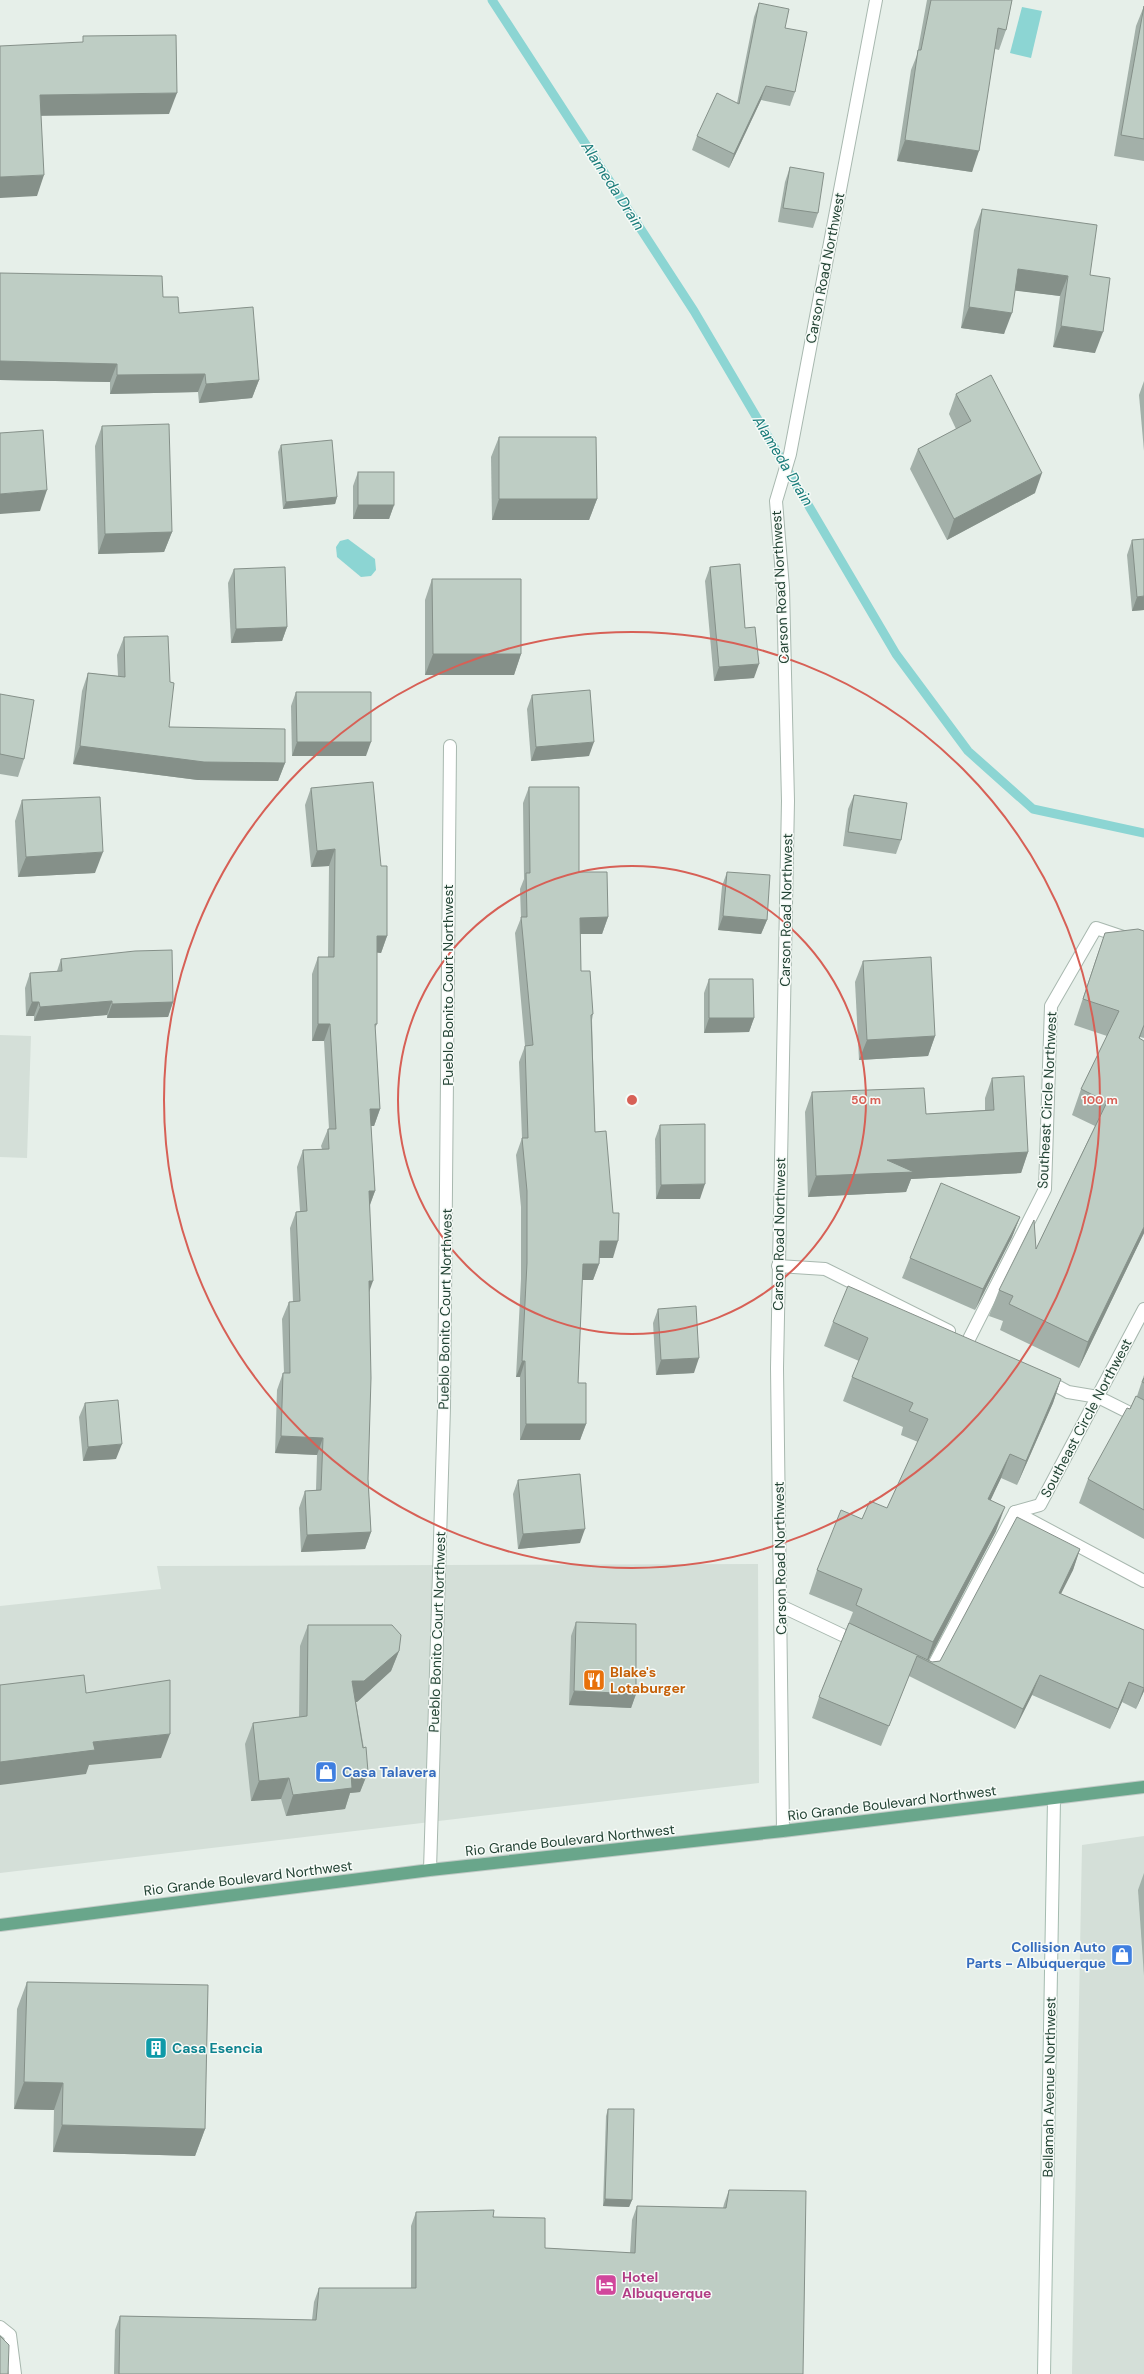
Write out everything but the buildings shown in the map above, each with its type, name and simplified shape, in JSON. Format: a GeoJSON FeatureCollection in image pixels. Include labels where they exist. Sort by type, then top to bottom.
{"type":"FeatureCollection","features":[{"type":"Feature","properties":{"kind":"main road","name":"Rio Grande Boulevard Northwest"},"geometry":{"type":"LineString","coordinates":[[0,1924],[430,1870],[783,1832],[1144,1787]]}},
{"type":"Feature","properties":{"kind":"street","name":"Carson Road Northwest"},"geometry":{"type":"LineString","coordinates":[[783,1832],[777,1368],[788,801],[783,588],[776,501],[790,454],[876,0]]}},
{"type":"Feature","properties":{"kind":"street","name":"Pueblo Bonito Court Northwest"},"geometry":{"type":"LineString","coordinates":[[430,1870],[444,1407],[450,746]]}},
{"type":"Feature","properties":{"kind":"street","name":"Southeast Circle Northwest"},"geometry":{"type":"LineString","coordinates":[[968,1341],[1045,1189],[1051,1006],[1096,928],[1144,944]]}},
{"type":"Feature","properties":{"kind":"street"},"geometry":{"type":"LineString","coordinates":[[778,1266],[825,1269],[844,1277],[981,1348]]}},
{"type":"Feature","properties":{"kind":"street","name":"Southeast Circle Northwest"},"geometry":{"type":"LineString","coordinates":[[1015,1512],[1040,1505],[1144,1309]]}},
{"type":"Feature","properties":{"kind":"street"},"geometry":{"type":"LineString","coordinates":[[1035,1375],[1068,1392],[1098,1397],[1144,1420]]}},
{"type":"Feature","properties":{"kind":"street"},"geometry":{"type":"LineString","coordinates":[[914,1670],[928,1676],[1015,1512],[1144,1581]]}},
{"type":"Feature","properties":{"kind":"street"},"geometry":{"type":"LineString","coordinates":[[781,1606],[865,1646]]}},
{"type":"Feature","properties":{"kind":"street","name":"Bellamah Avenue Northwest"},"geometry":{"type":"LineString","coordinates":[[1044,2374],[1054,1799]]}},
{"type":"Feature","properties":{"kind":"street"},"geometry":{"type":"LineString","coordinates":[[0,2327],[10,2335],[16,2374]]}},
{"type":"Feature","properties":{"kind":"shaded area"},"geometry":{"type":"Polygon","coordinates":[[[0,1035],[31,1036],[27,1158],[0,1157],[0,1035]]]}},
{"type":"Feature","properties":{"kind":"shaded area"},"geometry":{"type":"Polygon","coordinates":[[[758,1564],[759,1783],[0,1873],[0,1606],[161,1589],[157,1566],[758,1564]]]}},
{"type":"Feature","properties":{"kind":"shaded area"},"geometry":{"type":"Polygon","coordinates":[[[1144,1836],[1144,2374],[1072,2374],[1082,1845],[1144,1836]]]}},
{"type":"Feature","properties":{"kind":"water"},"geometry":{"type":"Polygon","coordinates":[[[1022,7],[1042,11],[1031,58],[1010,53],[1022,7]]]}},
{"type":"Feature","properties":{"kind":"water"},"geometry":{"type":"Polygon","coordinates":[[[348,539],[375,559],[376,570],[371,576],[361,577],[337,557],[336,547],[340,541],[348,539]]]}},
{"type":"Feature","properties":{"kind":"waterway","name":"Alameda Drain"},"geometry":{"type":"LineString","coordinates":[[492,0],[694,311],[896,654],[968,751],[1033,809],[1144,833]]}},
{"type":"Feature","properties":{"kind":"place","name":"Blake's Lotaburger"},"geometry":{"type":"Point","coordinates":[594,1680]}},
{"type":"Feature","properties":{"kind":"place","name":"Casa Talavera"},"geometry":{"type":"Point","coordinates":[326,1772]}},
{"type":"Feature","properties":{"kind":"place","name":"Collision Auto Parts - Albuquerque"},"geometry":{"type":"Point","coordinates":[1122,1955]}},
{"type":"Feature","properties":{"kind":"place","name":"Casa Esencia"},"geometry":{"type":"Point","coordinates":[156,2048]}},
{"type":"Feature","properties":{"kind":"place","name":"Hotel Albuquerque"},"geometry":{"type":"Point","coordinates":[606,2285]}}]}
